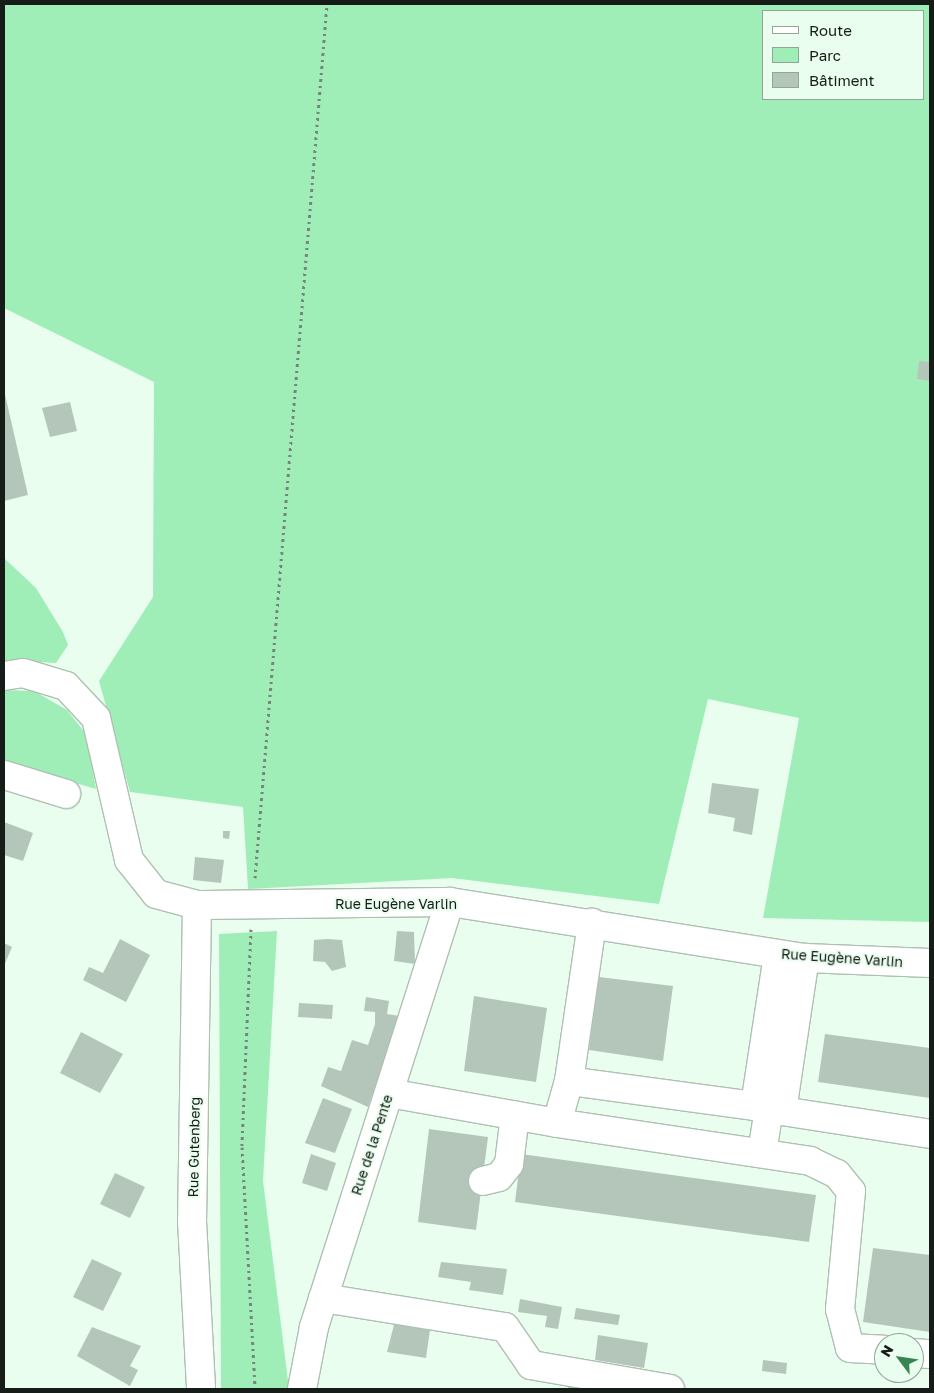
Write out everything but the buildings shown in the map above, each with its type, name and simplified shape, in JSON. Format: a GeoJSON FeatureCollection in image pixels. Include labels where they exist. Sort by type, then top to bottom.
{"type":"FeatureCollection","features":[{"type":"Feature","properties":{"kind":"street","name":"Rue Eugène Varlin"},"geometry":{"type":"LineString","coordinates":[[4,676],[22,673],[66,686],[96,718],[129,860],[156,894],[197,905],[252,906],[450,902],[806,958],[930,963]]}},
{"type":"Feature","properties":{"kind":"street"},"geometry":{"type":"LineString","coordinates":[[4,775],[66,794]]}},
{"type":"Feature","properties":{"kind":"street","name":"Rue de la Pente"},"geometry":{"type":"LineString","coordinates":[[302,1389],[323,1298],[450,902]]}},
{"type":"Feature","properties":{"kind":"street","name":"Rue Gutenberg"},"geometry":{"type":"LineString","coordinates":[[197,905],[192,1221],[201,1389]]}},
{"type":"Feature","properties":{"kind":"street"},"geometry":{"type":"LineString","coordinates":[[558,1123],[569,1081],[592,923]]}},
{"type":"Feature","properties":{"kind":"street"},"geometry":{"type":"LineString","coordinates":[[769,1108],[778,954]]}},
{"type":"Feature","properties":{"kind":"street"},"geometry":{"type":"LineString","coordinates":[[762,1153],[769,1108],[806,958]]}},
{"type":"Feature","properties":{"kind":"street"},"geometry":{"type":"LineString","coordinates":[[569,1081],[769,1108],[930,1134]]}},
{"type":"Feature","properties":{"kind":"street"},"geometry":{"type":"LineString","coordinates":[[389,1092],[558,1123],[810,1161],[837,1174],[851,1191],[840,1309],[850,1348],[874,1349]]}},
{"type":"Feature","properties":{"kind":"street"},"geometry":{"type":"LineString","coordinates":[[483,1181],[499,1177],[509,1164],[515,1115]]}},
{"type":"Feature","properties":{"kind":"street"},"geometry":{"type":"LineString","coordinates":[[323,1298],[505,1327],[531,1365],[670,1389]]}},
{"type":"Feature","properties":{"kind":"path"},"geometry":{"type":"LineString","coordinates":[[256,1389],[242,1147],[252,906],[327,4]]}},
{"type":"Feature","properties":{"kind":"green space"},"geometry":{"type":"Polygon","coordinates":[[[4,4],[930,4],[930,922],[763,918],[799,718],[708,699],[659,904],[452,878],[248,889],[243,807],[130,792],[99,681],[153,597],[154,382],[4,308],[4,4]]]}},
{"type":"Feature","properties":{"kind":"green space"},"geometry":{"type":"Polygon","coordinates":[[[4,558],[36,588],[63,632],[68,645],[56,663],[4,660],[4,558]]]}},
{"type":"Feature","properties":{"kind":"green space"},"geometry":{"type":"Polygon","coordinates":[[[4,690],[34,691],[67,710],[86,734],[96,789],[4,762],[4,690]]]}},
{"type":"Feature","properties":{"kind":"green space"},"geometry":{"type":"Polygon","coordinates":[[[277,931],[263,1181],[289,1389],[221,1389],[219,934],[277,931]]]}}]}
